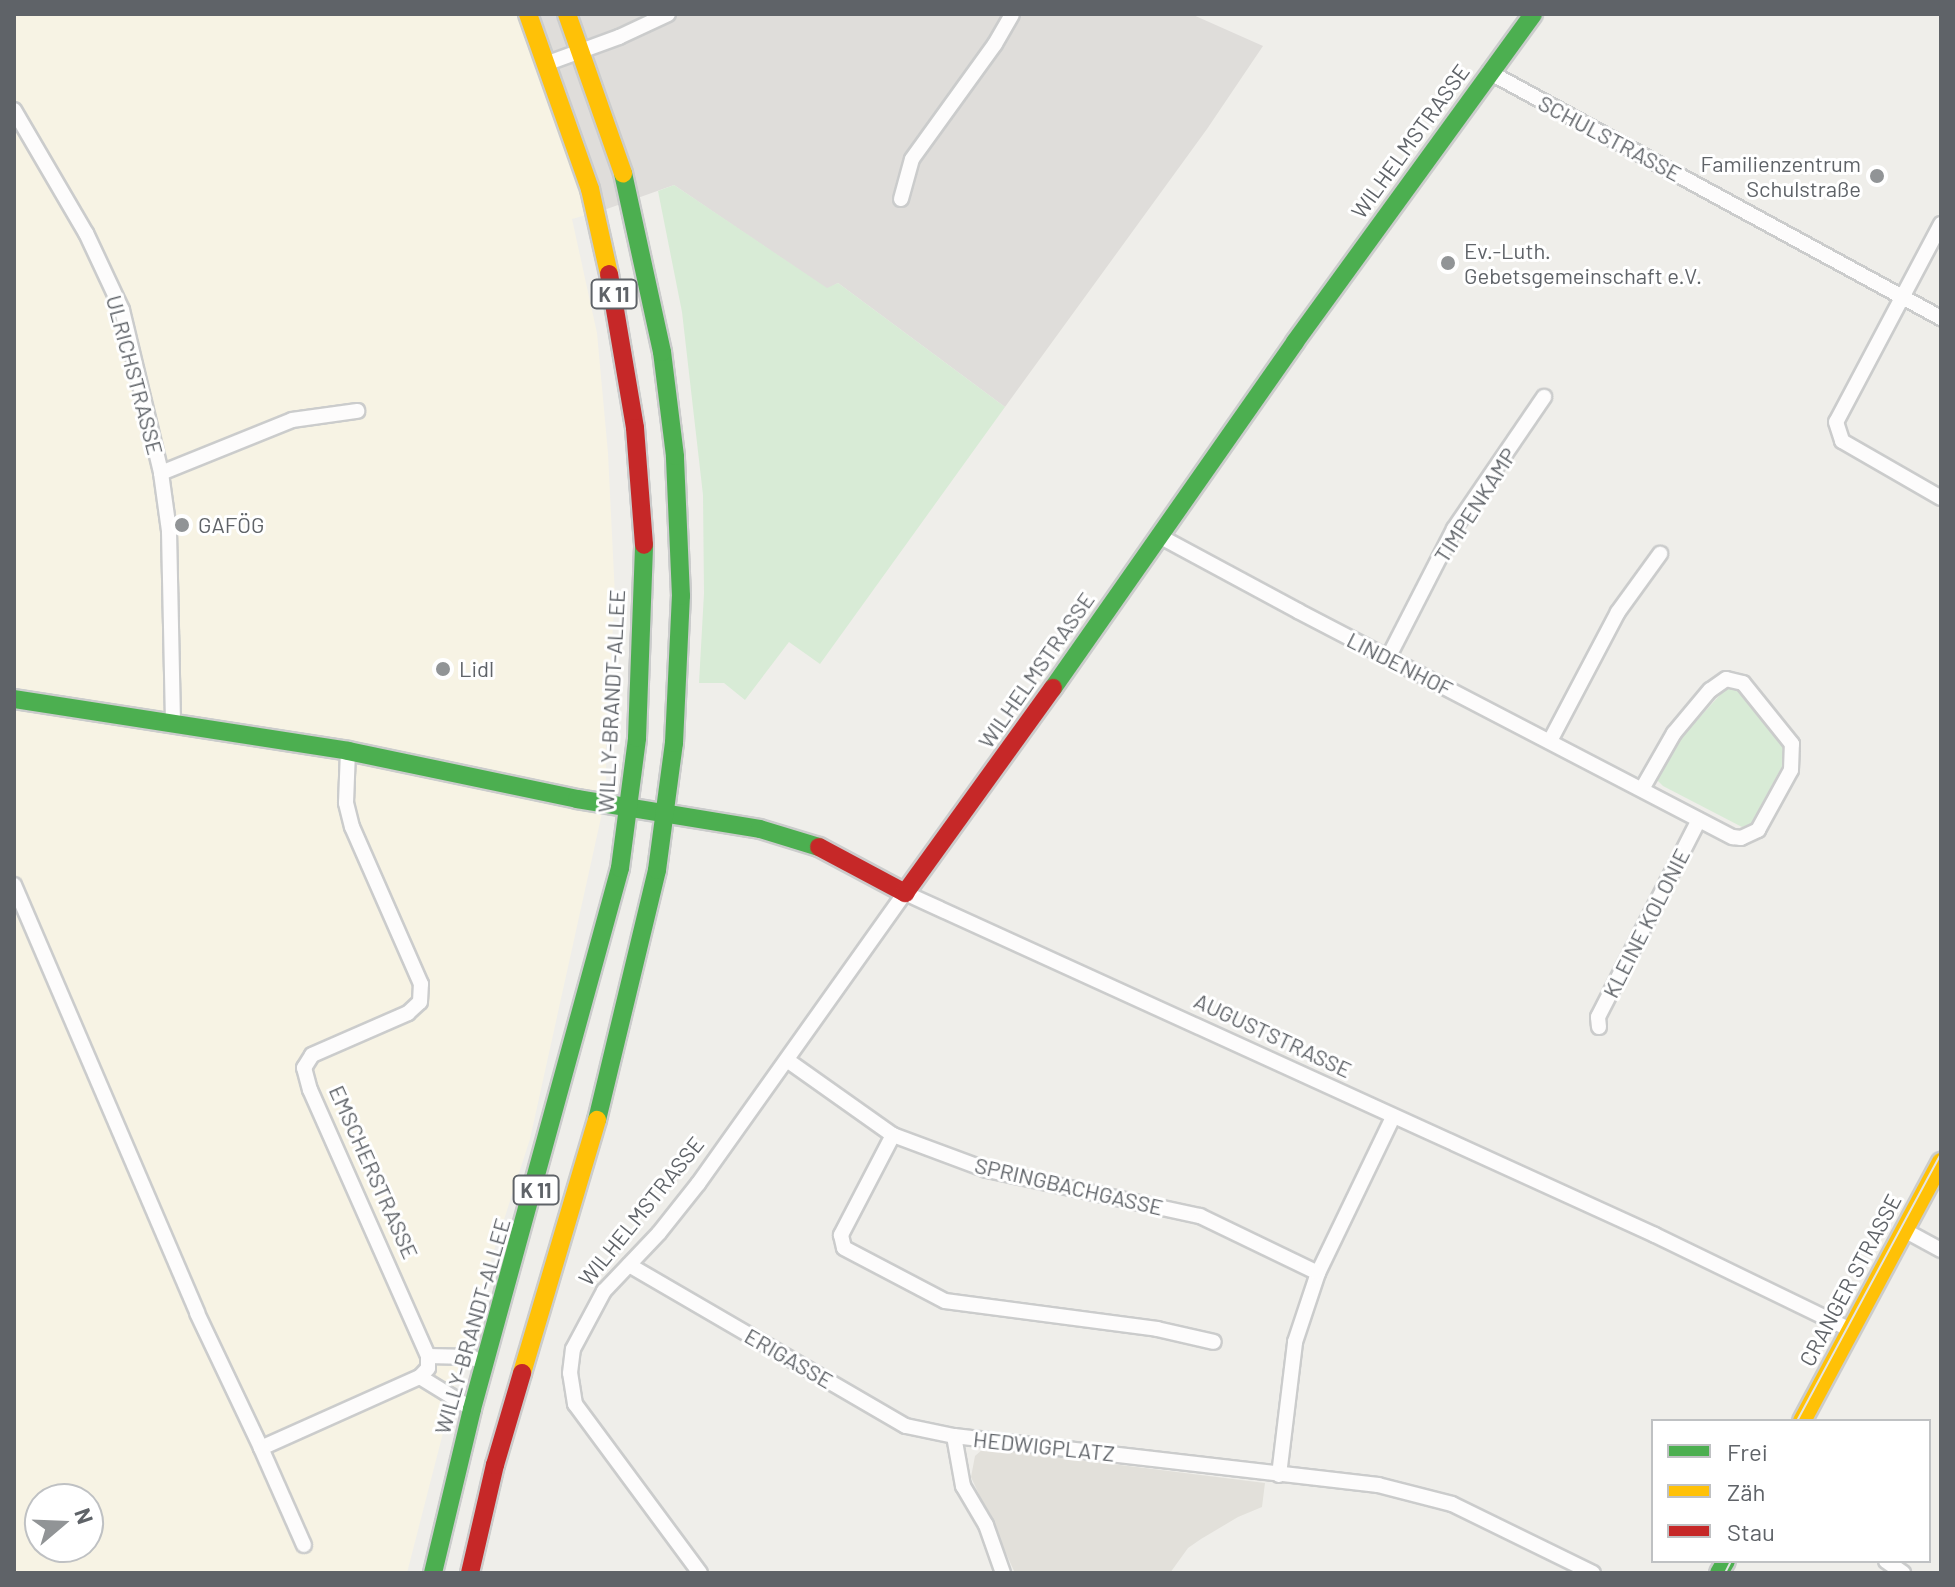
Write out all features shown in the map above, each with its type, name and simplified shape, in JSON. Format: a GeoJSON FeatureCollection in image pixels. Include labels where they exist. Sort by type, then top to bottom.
{"type":"FeatureCollection","features":[{"type":"Feature","properties":{"kind":"main road","name":"WILLY-BRANDT-ALLEE"},"geometry":{"type":"LineString","coordinates":[[433,1573],[472,1409],[601,947],[631,806],[637,738],[644,533],[635,428],[618,315],[590,189],[548,63],[528,14]]}},
{"type":"Feature","properties":{"kind":"main road","name":"K 11"},"geometry":{"type":"LineString","coordinates":[[470,1573],[495,1465],[597,1122],[633,980],[666,811],[674,743],[681,596],[675,456],[662,352],[623,174],[567,14]]}},
{"type":"Feature","properties":{"kind":"main road","name":"WILHELMSTRASSE"},"geometry":{"type":"LineString","coordinates":[[905,893],[1533,14]]}},
{"type":"Feature","properties":{"kind":"main road"},"geometry":{"type":"LineString","coordinates":[[14,699],[348,751],[577,799],[666,811]]}},
{"type":"Feature","properties":{"kind":"main road","name":"AUGUSTSTRASSE"},"geometry":{"type":"LineString","coordinates":[[666,811],[760,829],[815,845],[905,893]]}},
{"type":"Feature","properties":{"kind":"main road","name":"CRANGER STRASSE"},"geometry":{"type":"LineString","coordinates":[[1803,1419],[1941,1162]]}},
{"type":"Feature","properties":{"kind":"street"},"geometry":{"type":"LineString","coordinates":[[548,63],[668,14]]}},
{"type":"Feature","properties":{"kind":"street"},"geometry":{"type":"LineString","coordinates":[[901,199],[912,159],[995,44],[1012,14]]}},
{"type":"Feature","properties":{"kind":"street","name":"SCHULSTRASSE"},"geometry":{"type":"LineString","coordinates":[[1489,72],[1941,318]]}},
{"type":"Feature","properties":{"kind":"street","name":"ULRICHSTRASSE"},"geometry":{"type":"LineString","coordinates":[[14,110],[86,233],[122,310],[161,473],[169,531],[173,723]]}},
{"type":"Feature","properties":{"kind":"street"},"geometry":{"type":"LineString","coordinates":[[1941,224],[1836,422],[1842,441],[1941,498]]}},
{"type":"Feature","properties":{"kind":"street","name":"TIMPENKAMP"},"geometry":{"type":"LineString","coordinates":[[1388,658],[1454,529],[1544,397]]}},
{"type":"Feature","properties":{"kind":"street","name":"ULRICHSTRASSE"},"geometry":{"type":"LineString","coordinates":[[161,473],[292,420],[357,411]]}},
{"type":"Feature","properties":{"kind":"street","name":"LINDENHOF"},"geometry":{"type":"LineString","coordinates":[[1159,536],[1733,837],[1741,838],[1758,830],[1791,770],[1792,744],[1743,683],[1726,679],[1710,690],[1674,733],[1642,789]]}},
{"type":"Feature","properties":{"kind":"street"},"geometry":{"type":"LineString","coordinates":[[1550,741],[1618,612],[1660,554]]}},
{"type":"Feature","properties":{"kind":"street","name":"EMSCHERSTRASSE"},"geometry":{"type":"LineString","coordinates":[[348,751],[346,803],[352,827],[421,984],[420,1002],[408,1013],[312,1055],[304,1068],[310,1090],[428,1356]]}},
{"type":"Feature","properties":{"kind":"street","name":"KLEINE KOLONIE"},"geometry":{"type":"LineString","coordinates":[[1599,1027],[1598,1017],[1699,820]]}},
{"type":"Feature","properties":{"kind":"street"},"geometry":{"type":"LineString","coordinates":[[14,885],[197,1313],[304,1545]]}},
{"type":"Feature","properties":{"kind":"street","name":"WILHELMSTRASSE"},"geometry":{"type":"LineString","coordinates":[[700,1573],[575,1404],[570,1373],[573,1349],[604,1291],[698,1184],[905,893]]}},
{"type":"Feature","properties":{"kind":"street","name":"AUGUSTSTRASSE"},"geometry":{"type":"LineString","coordinates":[[905,893],[1851,1330]]}},
{"type":"Feature","properties":{"kind":"street","name":"SPRINGBACHGASSE"},"geometry":{"type":"LineString","coordinates":[[787,1060],[893,1135],[987,1170],[1200,1216],[1318,1273]]}},
{"type":"Feature","properties":{"kind":"street"},"geometry":{"type":"LineString","coordinates":[[1279,1475],[1295,1342],[1318,1273],[1393,1117]]}},
{"type":"Feature","properties":{"kind":"street"},"geometry":{"type":"LineString","coordinates":[[893,1135],[841,1235],[844,1248],[945,1301],[1157,1329],[1214,1342]]}},
{"type":"Feature","properties":{"kind":"street"},"geometry":{"type":"LineString","coordinates":[[1904,1230],[1941,1250]]}},
{"type":"Feature","properties":{"kind":"street","name":"ERIGASSE"},"geometry":{"type":"LineString","coordinates":[[629,1265],[906,1426],[954,1436]]}},
{"type":"Feature","properties":{"kind":"street"},"geometry":{"type":"LineString","coordinates":[[261,1448],[420,1377],[428,1368],[428,1356],[470,1357],[486,1363]]}},
{"type":"Feature","properties":{"kind":"street"},"geometry":{"type":"LineString","coordinates":[[420,1377],[472,1409]]}},
{"type":"Feature","properties":{"kind":"street","name":"HEDWIGPLATZ"},"geometry":{"type":"LineString","coordinates":[[1003,1573],[986,1525],[963,1486],[954,1436],[1378,1485],[1452,1504],[1593,1573]]}},
{"type":"Feature","properties":{"kind":"shaded area"},"geometry":{"type":"Polygon","coordinates":[[[14,14],[534,14],[604,210],[572,219],[597,333],[608,453],[615,596],[606,734],[606,795],[530,1139],[473,1316],[407,1573],[14,1573],[14,14]]]}},
{"type":"Feature","properties":{"kind":"shaded area"},"geometry":{"type":"Polygon","coordinates":[[[534,14],[1191,14],[1263,46],[1207,129],[1005,407],[838,283],[827,289],[674,185],[604,210],[534,14]]]}},
{"type":"Feature","properties":{"kind":"shaded area"},"geometry":{"type":"Polygon","coordinates":[[[984,1448],[1265,1483],[1262,1507],[1238,1517],[1188,1548],[1170,1573],[1015,1573],[971,1477],[975,1456],[984,1448]]]}},
{"type":"Feature","properties":{"kind":"green space"},"geometry":{"type":"Polygon","coordinates":[[[674,185],[827,288],[838,283],[1005,407],[820,664],[789,642],[745,700],[724,683],[699,683],[704,593],[703,495],[682,312],[658,191],[674,185]]]}},
{"type":"Feature","properties":{"kind":"green space"},"geometry":{"type":"Polygon","coordinates":[[[1728,686],[1736,688],[1786,751],[1785,761],[1751,824],[1742,827],[1663,786],[1655,778],[1680,739],[1728,686]]]}},
{"type":"Feature","properties":{"kind":"tram line"},"geometry":{"type":"LineString","coordinates":[[1798,1419],[1941,1154]]}},
{"type":"Feature","properties":{"kind":"tram line"},"geometry":{"type":"LineString","coordinates":[[1725,1573],[1730,1563]]}},
{"type":"Feature","properties":{"kind":"traffic: fast"},"geometry":{"type":"LineString","coordinates":[[1053,688],[1295,342],[1533,14]]}},
{"type":"Feature","properties":{"kind":"traffic: fast"},"geometry":{"type":"LineString","coordinates":[[597,1120],[657,870],[674,743],[681,596],[675,456],[662,352],[623,173]]}},
{"type":"Feature","properties":{"kind":"traffic: fast"},"geometry":{"type":"LineString","coordinates":[[433,1573],[472,1409],[620,868],[637,738],[644,545]]}},
{"type":"Feature","properties":{"kind":"traffic: fast"},"geometry":{"type":"LineString","coordinates":[[14,699],[348,751],[577,799],[760,829],[819,847]]}},
{"type":"Feature","properties":{"kind":"traffic: fast"},"geometry":{"type":"LineString","coordinates":[[1719,1573],[1725,1563]]}},
{"type":"Feature","properties":{"kind":"traffic: slow"},"geometry":{"type":"LineString","coordinates":[[528,14],[590,189],[609,274]]}},
{"type":"Feature","properties":{"kind":"traffic: slow"},"geometry":{"type":"LineString","coordinates":[[567,14],[623,173]]}},
{"type":"Feature","properties":{"kind":"traffic: slow"},"geometry":{"type":"LineString","coordinates":[[522,1373],[597,1120]]}},
{"type":"Feature","properties":{"kind":"traffic: slow"},"geometry":{"type":"LineString","coordinates":[[1803,1419],[1941,1162]]}},
{"type":"Feature","properties":{"kind":"traffic: jam"},"geometry":{"type":"LineString","coordinates":[[609,274],[635,428],[644,545]]}},
{"type":"Feature","properties":{"kind":"traffic: jam"},"geometry":{"type":"LineString","coordinates":[[819,847],[905,893],[1053,688]]}},
{"type":"Feature","properties":{"kind":"traffic: jam"},"geometry":{"type":"LineString","coordinates":[[470,1573],[495,1465],[522,1373]]}},
{"type":"Feature","properties":{"kind":"place","name":"Familienzentrum Schulstraße"},"geometry":{"type":"Point","coordinates":[1877,176]}},
{"type":"Feature","properties":{"kind":"place","name":"Ev.-Luth. Gebetsgemeinschaft e.V."},"geometry":{"type":"Point","coordinates":[1448,263]}},
{"type":"Feature","properties":{"kind":"place","name":"GAFÖG"},"geometry":{"type":"Point","coordinates":[182,525]}},
{"type":"Feature","properties":{"kind":"place","name":"Lidl"},"geometry":{"type":"Point","coordinates":[443,669]}}]}
